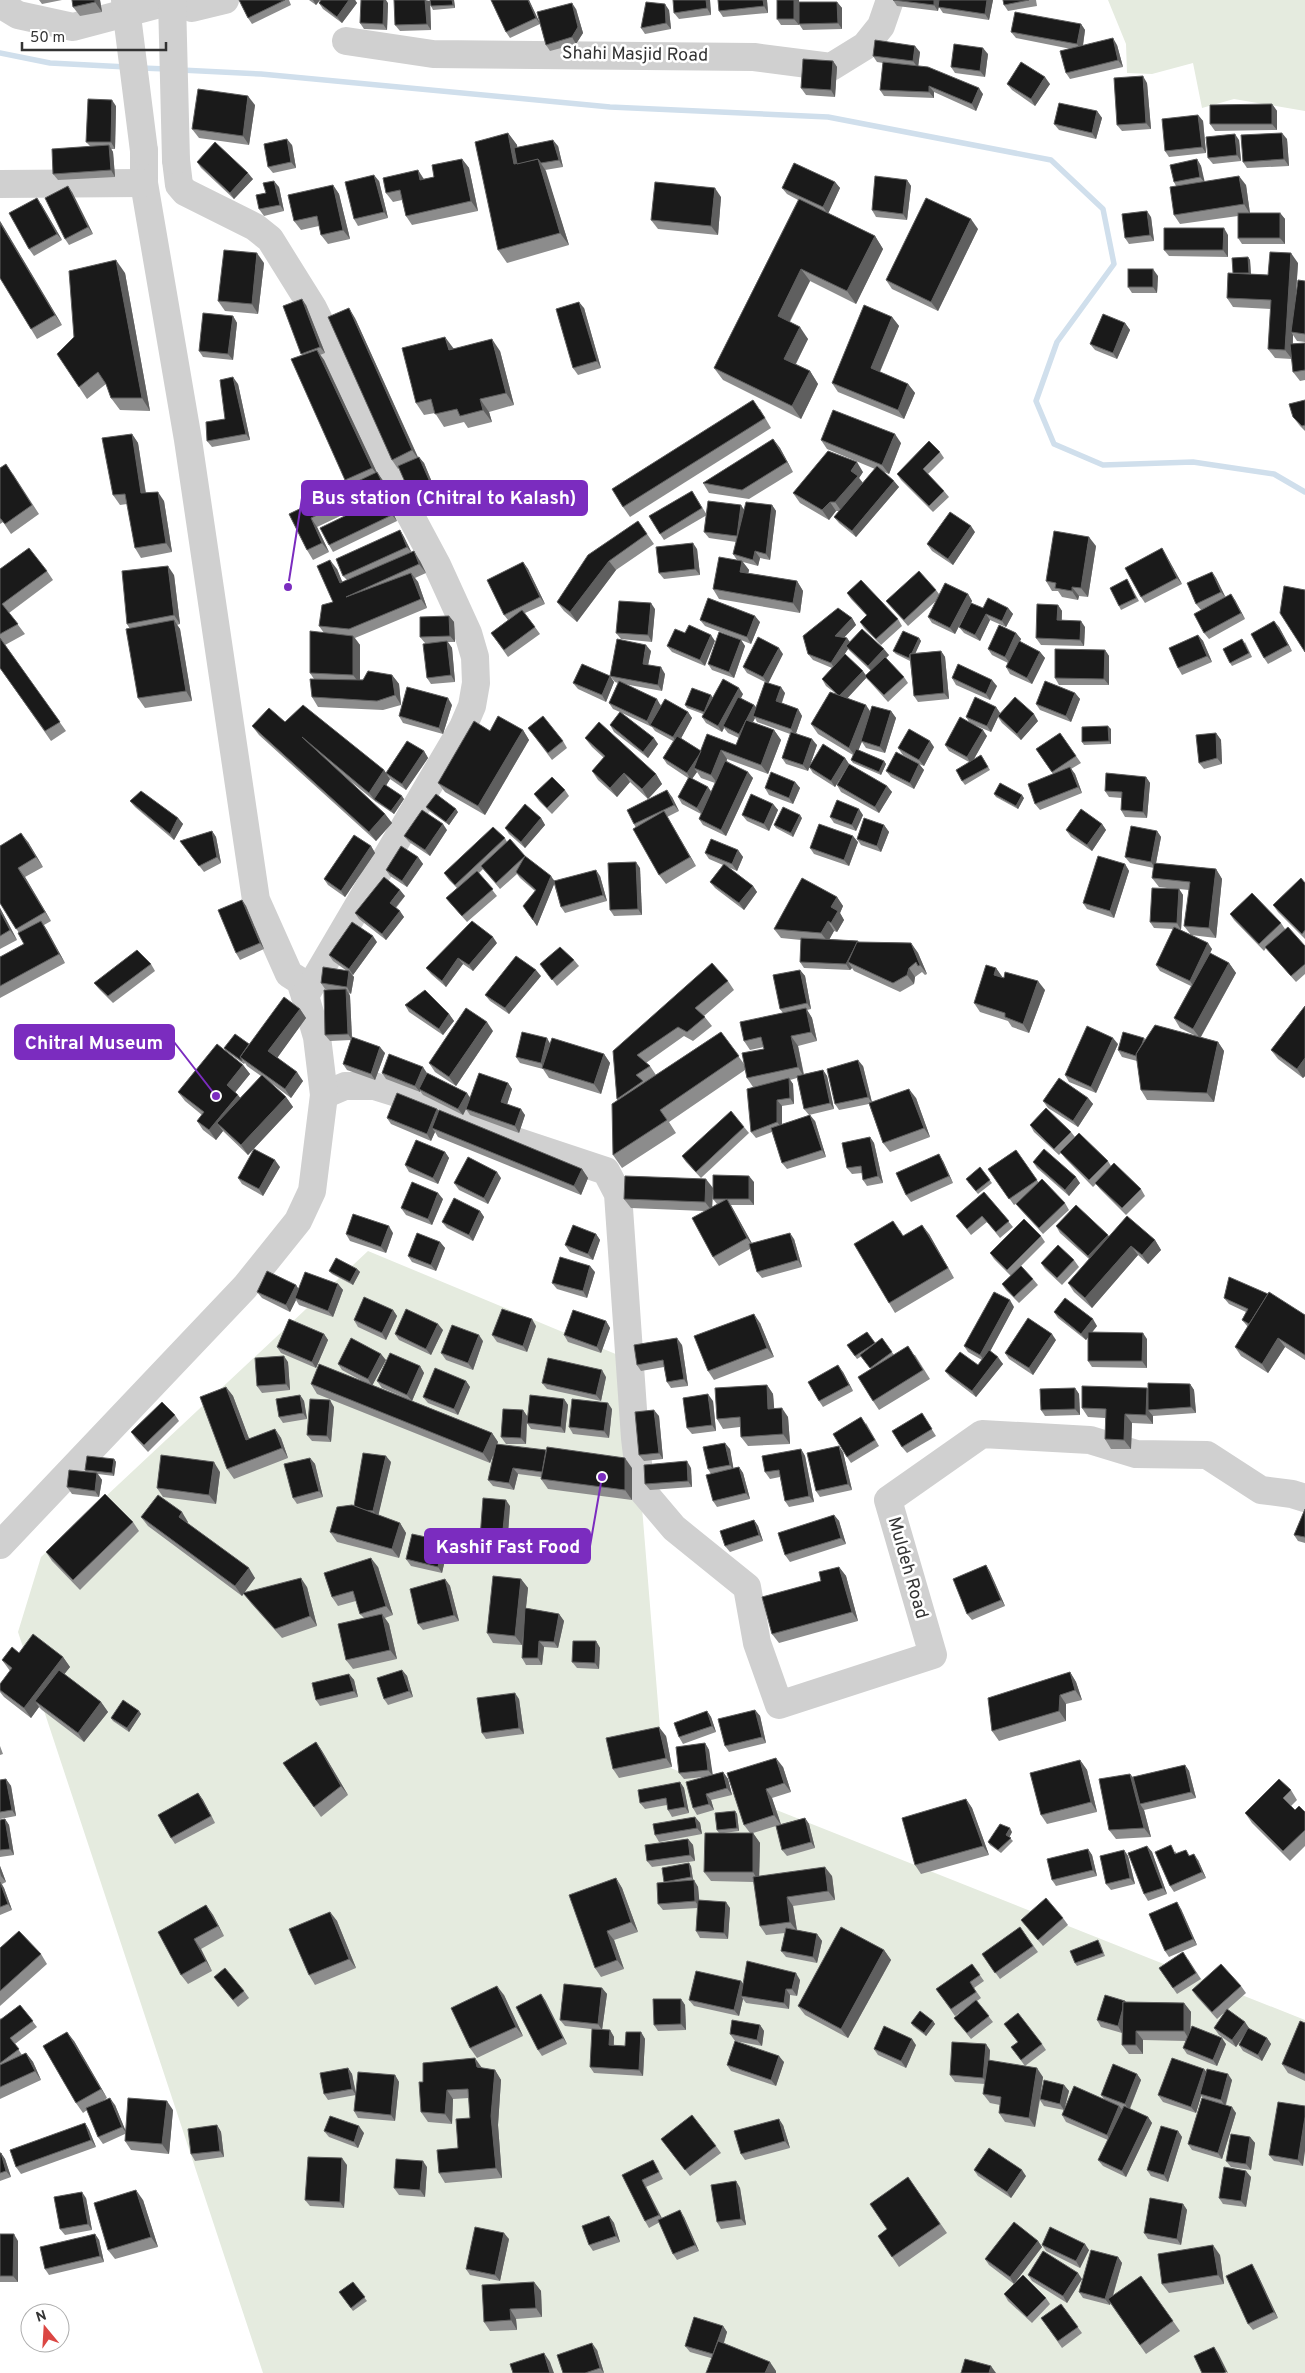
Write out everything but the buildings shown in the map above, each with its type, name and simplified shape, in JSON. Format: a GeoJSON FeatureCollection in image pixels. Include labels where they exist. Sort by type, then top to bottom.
{"type":"FeatureCollection","features":[{"type":"Feature","properties":{"kind":"street"},"geometry":{"type":"LineString","coordinates":[[0,1545],[245,1287],[298,1221],[312,1191],[324,1095],[317,1036],[300,981],[289,974],[256,900],[188,440],[144,183],[144,151],[125,0]]}},
{"type":"Feature","properties":{"kind":"street"},"geometry":{"type":"LineString","coordinates":[[172,0],[178,185],[186,192],[255,227],[270,239],[314,308],[360,403],[400,496],[440,573],[468,634],[475,657],[476,683],[472,706],[463,727],[305,996]]}},
{"type":"Feature","properties":{"kind":"street"},"geometry":{"type":"LineString","coordinates":[[0,4],[18,16],[73,27],[175,0],[192,8],[225,0]]}},
{"type":"Feature","properties":{"kind":"street","name":"Shahi Masjid Road"},"geometry":{"type":"LineString","coordinates":[[346,41],[434,54],[754,57],[831,67],[865,46],[881,26],[890,0]]}},
{"type":"Feature","properties":{"kind":"street"},"geometry":{"type":"LineString","coordinates":[[0,184],[144,183]]}},
{"type":"Feature","properties":{"kind":"street","name":"Muldeh Road"},"geometry":{"type":"LineString","coordinates":[[324,1095],[345,1086],[374,1086],[419,1100],[464,1124],[606,1171],[618,1194],[635,1438],[641,1489],[674,1528],[748,1587],[757,1643],[779,1705],[933,1655],[888,1500],[982,1434],[1090,1440],[1136,1454],[1207,1455],[1261,1490],[1292,1494],[1305,1498]]}},
{"type":"Feature","properties":{"kind":"shaded area"},"geometry":{"type":"Polygon","coordinates":[[[1108,0],[1305,0],[1305,111],[1234,99],[1202,108],[1193,63],[1152,74],[1127,73],[1126,44],[1108,0]]]}},
{"type":"Feature","properties":{"kind":"shaded area"},"geometry":{"type":"Polygon","coordinates":[[[368,1251],[630,1360],[663,1765],[1305,2020],[1305,2373],[263,2373],[18,1632],[41,1557],[368,1251]]]}},
{"type":"Feature","properties":{"kind":"waterway"},"geometry":{"type":"LineString","coordinates":[[0,53],[50,63],[127,67]]}},
{"type":"Feature","properties":{"kind":"waterway"},"geometry":{"type":"LineString","coordinates":[[141,68],[167,69]]}},
{"type":"Feature","properties":{"kind":"waterway"},"geometry":{"type":"LineString","coordinates":[[181,70],[261,74],[610,107],[828,117],[1051,160],[1103,209],[1114,264],[1057,342],[1036,401],[1054,444],[1103,465],[1193,462],[1274,474],[1305,492]]}},
{"type":"Feature","properties":{"kind":"place","name":"Bus station (Chitral to Kalash)"},"geometry":{"type":"Point","coordinates":[288,587]}},
{"type":"Feature","properties":{"kind":"place","name":"Chitral Museum"},"geometry":{"type":"Point","coordinates":[216,1096]}},
{"type":"Feature","properties":{"kind":"place","name":"Kashif Fast Food"},"geometry":{"type":"Point","coordinates":[602,1477]}}]}
